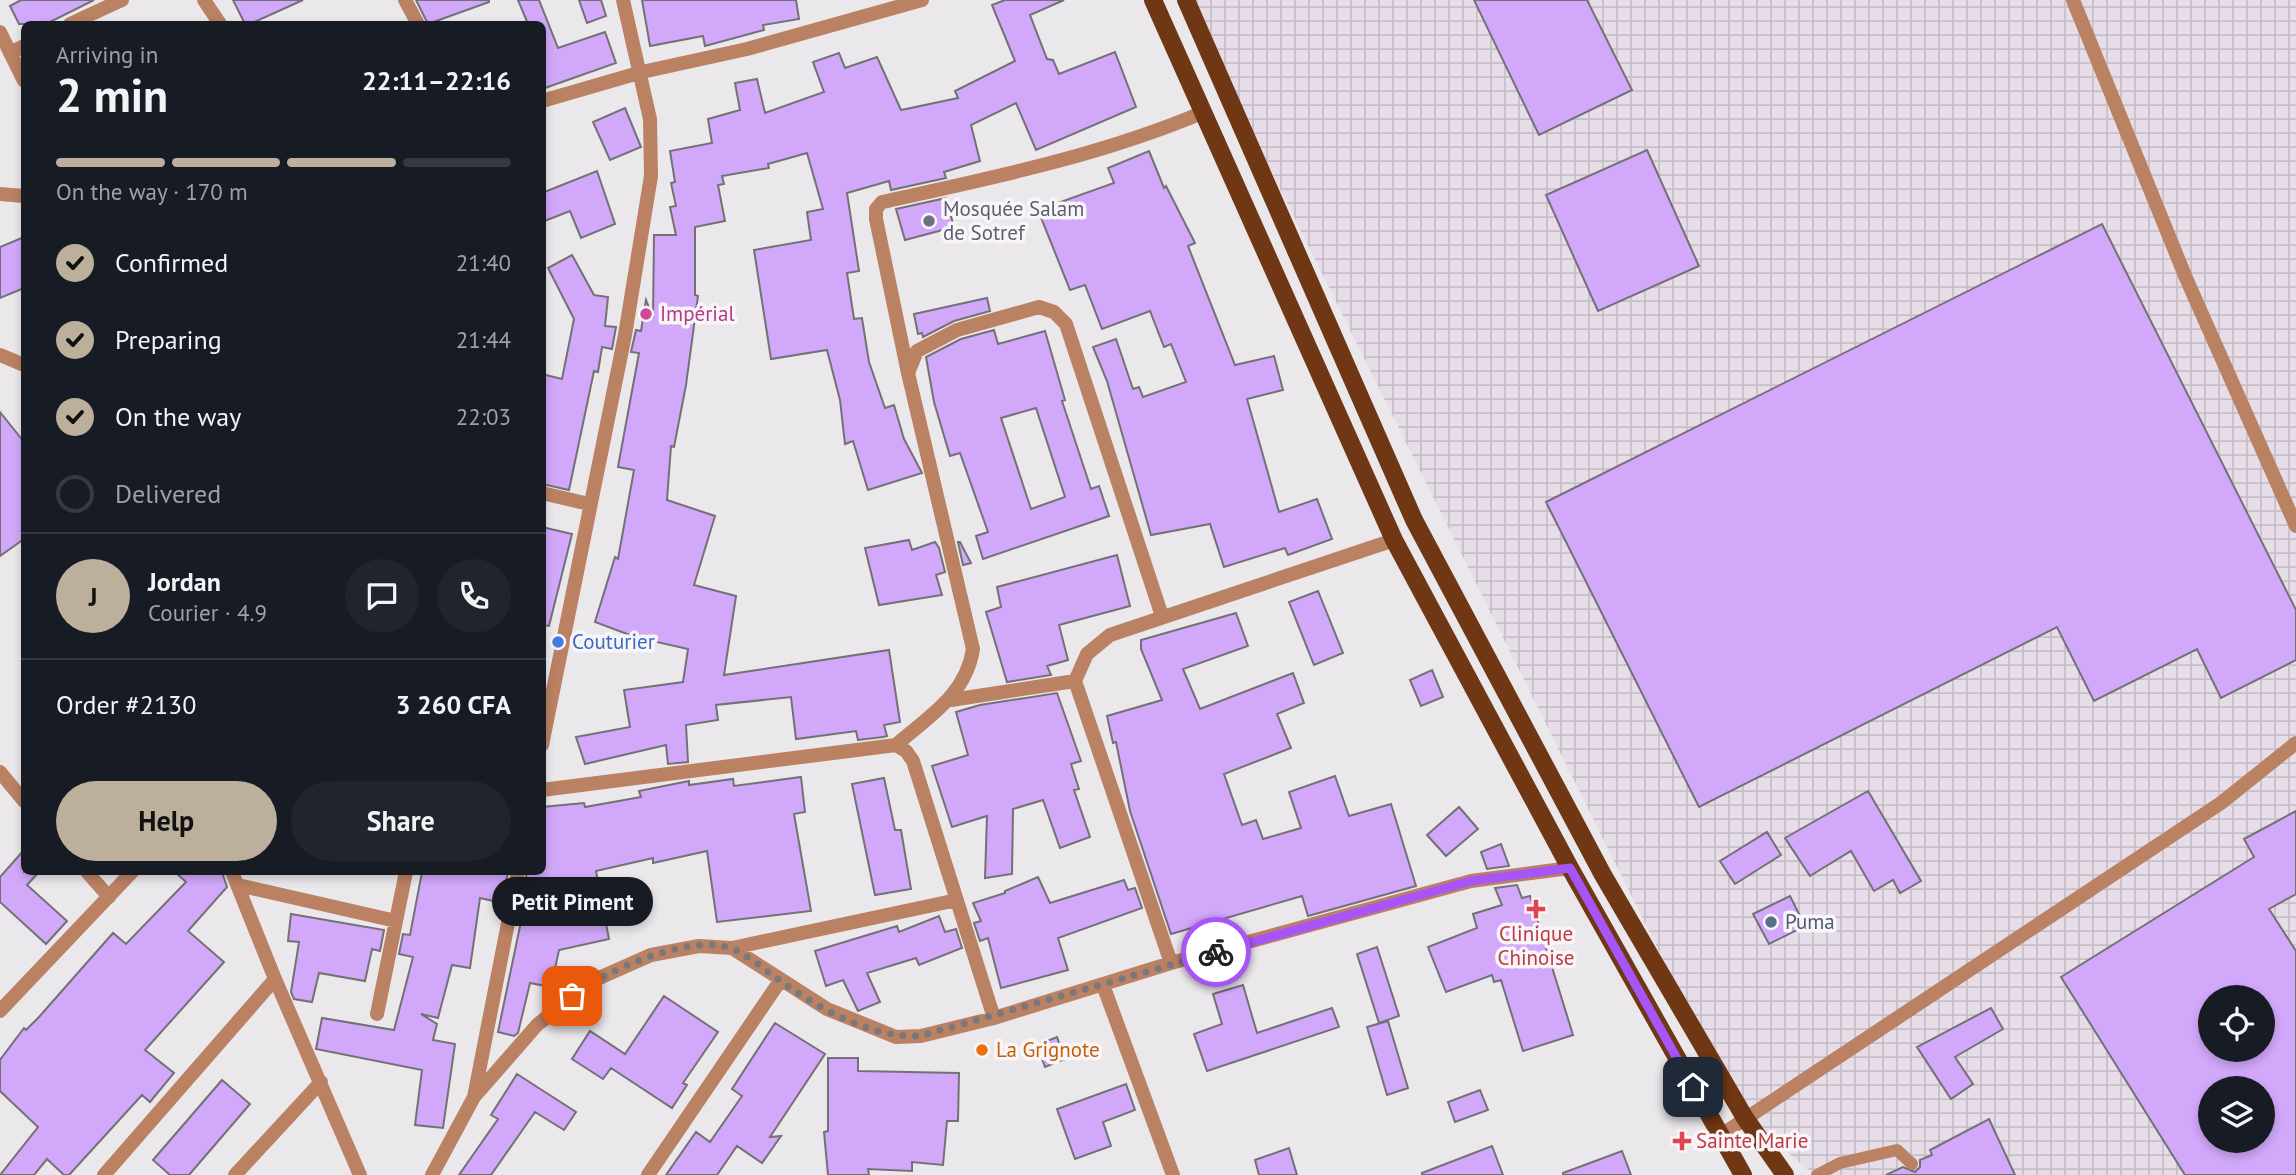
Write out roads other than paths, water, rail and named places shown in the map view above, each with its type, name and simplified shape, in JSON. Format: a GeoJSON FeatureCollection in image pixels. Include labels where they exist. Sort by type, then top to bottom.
{"type":"FeatureCollection","features":[{"type":"Feature","properties":{"kind":"main road"},"geometry":{"type":"LineString","coordinates":[[1153,0],[1394,540],[1570,868],[1743,1175]]}},
{"type":"Feature","properties":{"kind":"main road"},"geometry":{"type":"LineString","coordinates":[[1186,0],[1414,520],[1603,875],[1745,1118],[1785,1175]]}},
{"type":"Feature","properties":{"kind":"street"},"geometry":{"type":"LineString","coordinates":[[76,21],[122,0]]}},
{"type":"Feature","properties":{"kind":"street"},"geometry":{"type":"LineString","coordinates":[[204,0],[217,21]]}},
{"type":"Feature","properties":{"kind":"street"},"geometry":{"type":"LineString","coordinates":[[405,0],[416,21]]}},
{"type":"Feature","properties":{"kind":"street"},"geometry":{"type":"LineString","coordinates":[[546,725],[625,335],[651,176],[650,119],[642,72],[623,0]]}},
{"type":"Feature","properties":{"kind":"street"},"geometry":{"type":"LineString","coordinates":[[546,100],[642,72],[747,49],[922,0]]}},
{"type":"Feature","properties":{"kind":"street"},"geometry":{"type":"LineString","coordinates":[[2073,0],[2186,278],[2296,526]]}},
{"type":"Feature","properties":{"kind":"street"},"geometry":{"type":"LineString","coordinates":[[0,32],[21,75]]}},
{"type":"Feature","properties":{"kind":"street"},"geometry":{"type":"LineString","coordinates":[[10,53],[21,48]]}},
{"type":"Feature","properties":{"kind":"street"},"geometry":{"type":"LineString","coordinates":[[546,789],[896,745],[951,700],[971,664],[973,649],[908,373],[876,209],[882,202],[1020,172],[1146,136],[1204,112]]}},
{"type":"Feature","properties":{"kind":"street"},"geometry":{"type":"LineString","coordinates":[[0,194],[21,195]]}},
{"type":"Feature","properties":{"kind":"street"},"geometry":{"type":"LineString","coordinates":[[908,373],[917,351],[957,330],[1040,307],[1054,312],[1066,324],[1162,616]]}},
{"type":"Feature","properties":{"kind":"street"},"geometry":{"type":"LineString","coordinates":[[0,355],[21,364]]}},
{"type":"Feature","properties":{"kind":"street"},"geometry":{"type":"LineString","coordinates":[[546,494],[589,505]]}},
{"type":"Feature","properties":{"kind":"street"},"geometry":{"type":"LineString","coordinates":[[1171,963],[1075,681],[1087,654],[1110,635],[1394,540]]}},
{"type":"Feature","properties":{"kind":"street"},"geometry":{"type":"LineString","coordinates":[[951,700],[1075,681]]}},
{"type":"Feature","properties":{"kind":"street"},"geometry":{"type":"LineString","coordinates":[[1721,1135],[2221,803],[2296,743]]}},
{"type":"Feature","properties":{"kind":"street"},"geometry":{"type":"LineString","coordinates":[[896,745],[906,751],[913,761],[994,1017]]}},
{"type":"Feature","properties":{"kind":"street"},"geometry":{"type":"LineString","coordinates":[[0,772],[21,797]]}},
{"type":"Feature","properties":{"kind":"street"},"geometry":{"type":"LineString","coordinates":[[732,948],[827,1009],[896,1037],[920,1036],[994,1017],[1171,963],[1471,881],[1570,868]]}},
{"type":"Feature","properties":{"kind":"street"},"geometry":{"type":"LineString","coordinates":[[90,875],[109,897]]}},
{"type":"Feature","properties":{"kind":"street"},"geometry":{"type":"LineString","coordinates":[[0,1011],[129,875]]}},
{"type":"Feature","properties":{"kind":"street"},"geometry":{"type":"LineString","coordinates":[[377,1014],[405,875]]}},
{"type":"Feature","properties":{"kind":"street"},"geometry":{"type":"LineString","coordinates":[[474,1097],[517,875]]}},
{"type":"Feature","properties":{"kind":"street"},"geometry":{"type":"LineString","coordinates":[[235,878],[396,921]]}},
{"type":"Feature","properties":{"kind":"street"},"geometry":{"type":"LineString","coordinates":[[235,878],[275,979],[360,1175]]}},
{"type":"Feature","properties":{"kind":"street"},"geometry":{"type":"LineString","coordinates":[[432,1175],[474,1097],[537,1025],[590,982],[651,955],[699,946],[732,948],[957,900]]}},
{"type":"Feature","properties":{"kind":"street"},"geometry":{"type":"LineString","coordinates":[[104,1175],[275,979]]}},
{"type":"Feature","properties":{"kind":"street"},"geometry":{"type":"LineString","coordinates":[[648,1175],[780,981]]}},
{"type":"Feature","properties":{"kind":"street"},"geometry":{"type":"LineString","coordinates":[[1103,985],[1174,1175]]}},
{"type":"Feature","properties":{"kind":"street"},"geometry":{"type":"LineString","coordinates":[[235,1175],[321,1082]]}},
{"type":"Feature","properties":{"kind":"lane"},"geometry":{"type":"LineString","coordinates":[[1817,1175],[1840,1163],[1897,1150],[1912,1164]]}},
{"type":"Feature","properties":{"kind":"place","name":"Mosquée Salam de Sotref"},"geometry":{"type":"Point","coordinates":[929,221]}},
{"type":"Feature","properties":{"kind":"place","name":"Impérial"},"geometry":{"type":"Point","coordinates":[646,314]}},
{"type":"Feature","properties":{"kind":"place","name":"Couturier"},"geometry":{"type":"Point","coordinates":[558,642]}},
{"type":"Feature","properties":{"kind":"place","name":"Clinique Chinoise"},"geometry":{"type":"Point","coordinates":[1536,909]}},
{"type":"Feature","properties":{"kind":"place","name":"Puma"},"geometry":{"type":"Point","coordinates":[1771,922]}},
{"type":"Feature","properties":{"kind":"place","name":"Petit Piment"},"geometry":{"type":"Point","coordinates":[572,996]}},
{"type":"Feature","properties":{"kind":"place","name":"La Grignote"},"geometry":{"type":"Point","coordinates":[982,1050]}},
{"type":"Feature","properties":{"kind":"place","name":"Sainte Marie"},"geometry":{"type":"Point","coordinates":[1682,1141]}}]}
